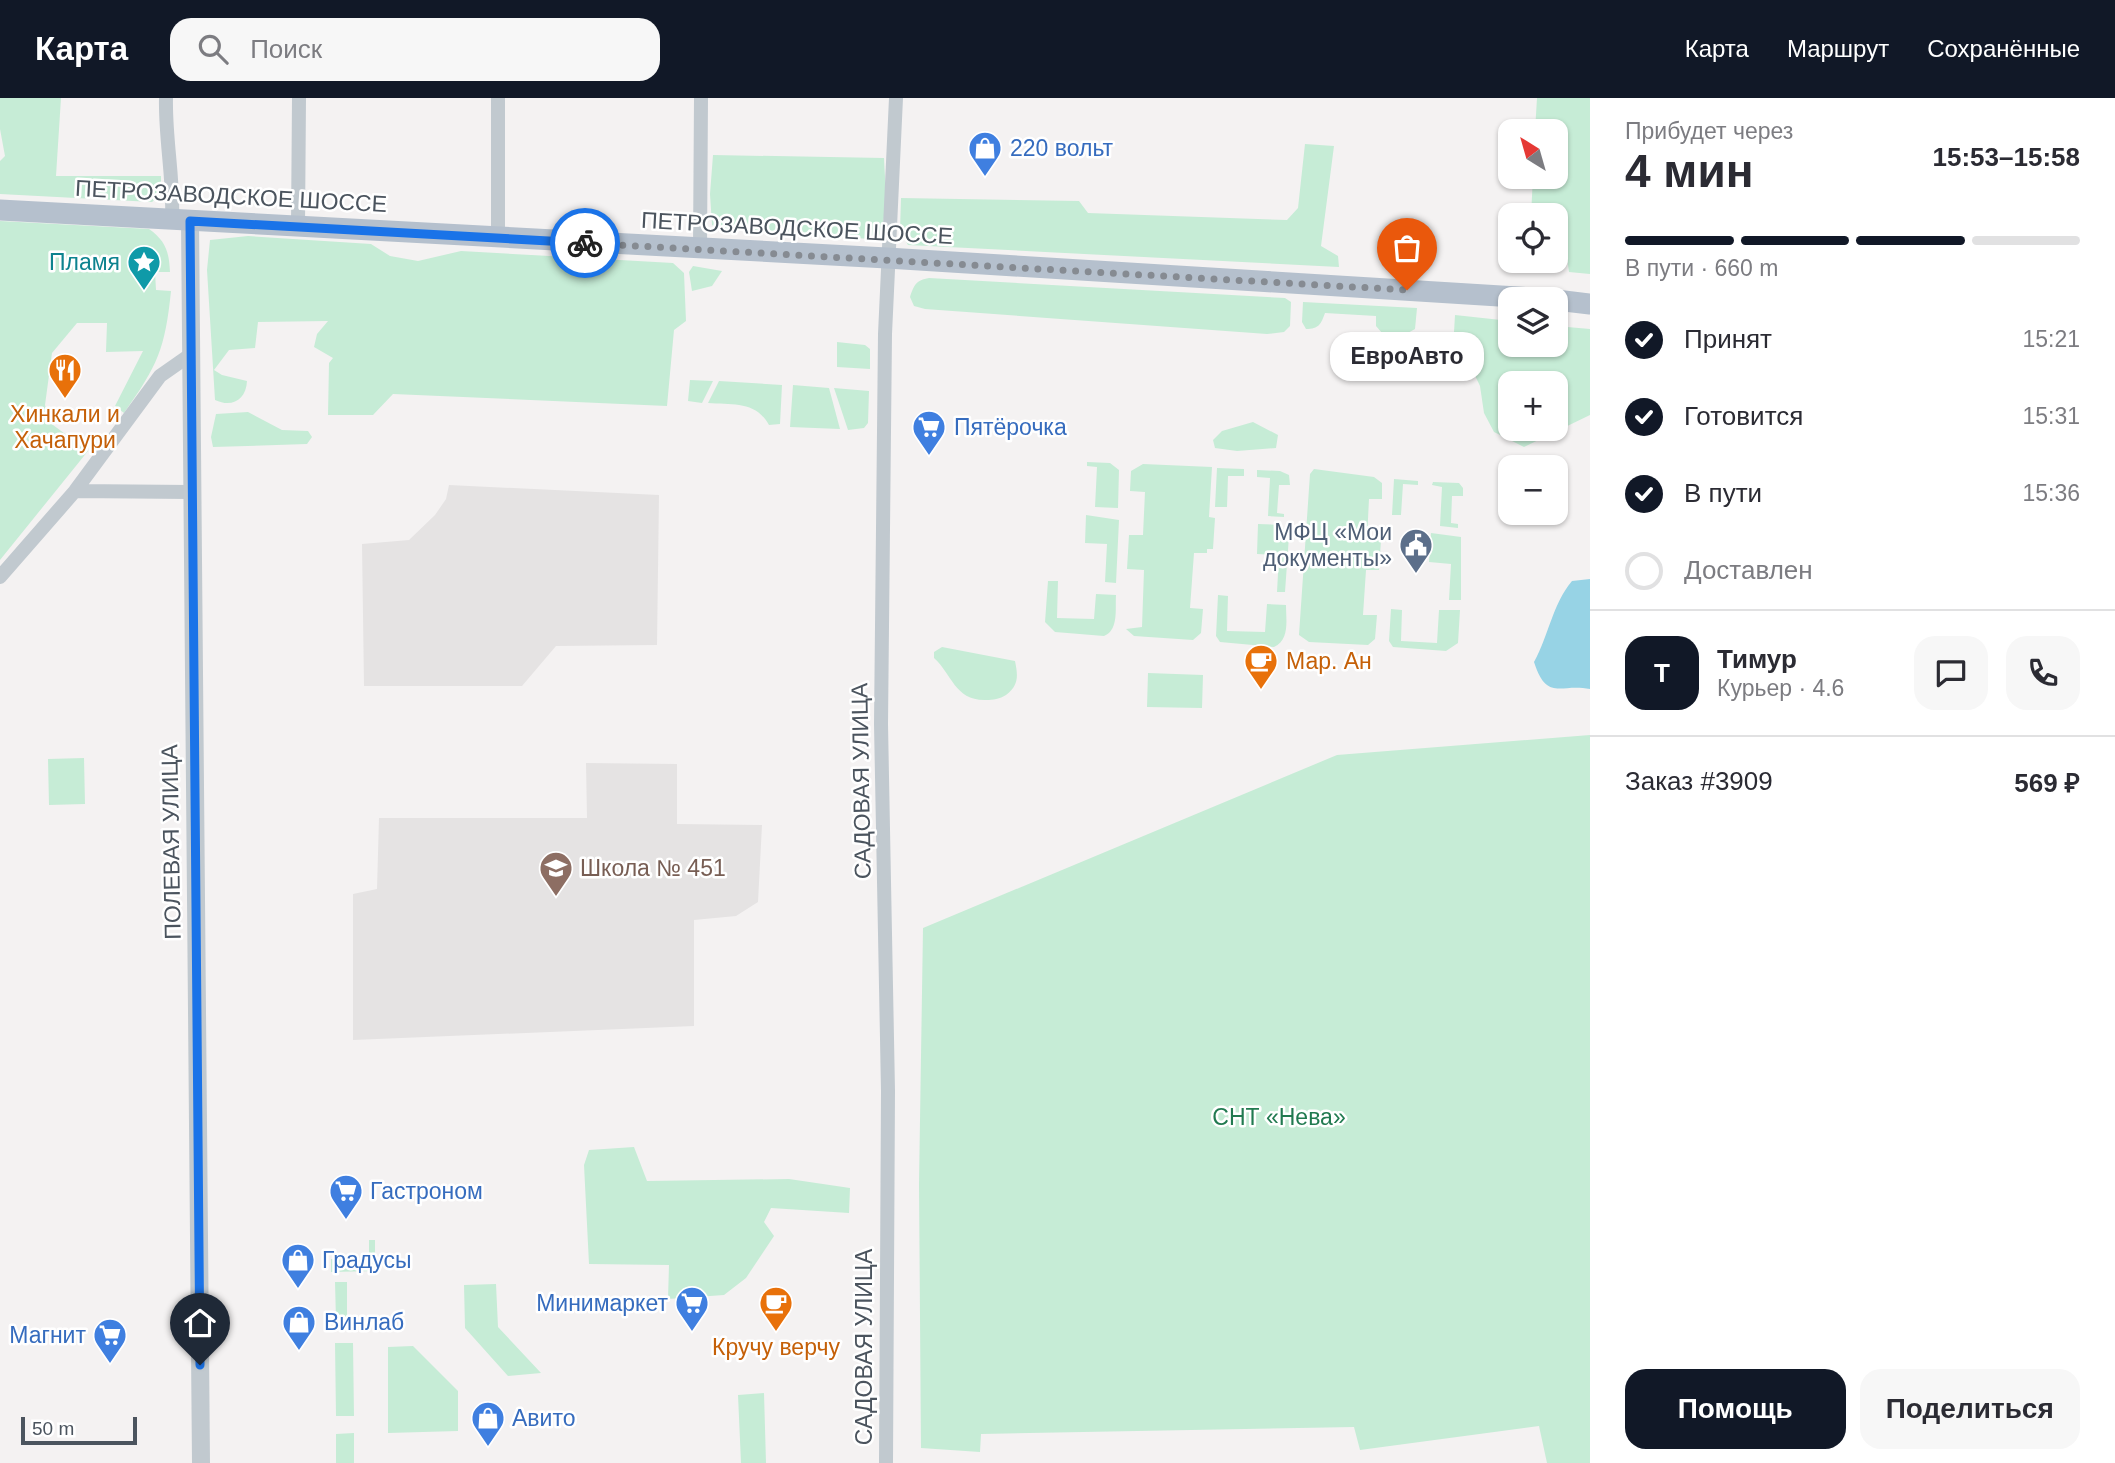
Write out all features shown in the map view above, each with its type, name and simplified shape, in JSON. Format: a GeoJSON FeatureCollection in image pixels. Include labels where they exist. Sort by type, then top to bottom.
{"type":"FeatureCollection","features":[{"type":"Feature","properties":{"kind":"main road","name":"ПЕТРОЗАВОДСКОЕ ШОССЕ"},"geometry":{"type":"LineString","coordinates":[[0,209],[498,239],[887,258],[1498,296]]}},
{"type":"Feature","properties":{"kind":"main road"},"geometry":{"type":"LineString","coordinates":[[1568,301],[1590,303]]}},
{"type":"Feature","properties":{"kind":"street"},"geometry":{"type":"LineString","coordinates":[[166,98],[166,142],[173,194],[181,220]]}},
{"type":"Feature","properties":{"kind":"street"},"geometry":{"type":"LineString","coordinates":[[298,226],[299,98]]}},
{"type":"Feature","properties":{"kind":"street"},"geometry":{"type":"LineString","coordinates":[[498,98],[498,239]]}},
{"type":"Feature","properties":{"kind":"street"},"geometry":{"type":"LineString","coordinates":[[700,248],[701,98]]}},
{"type":"Feature","properties":{"kind":"street","name":"САДОВАЯ УЛИЦА"},"geometry":{"type":"LineString","coordinates":[[886,1463],[888,1091],[881,724],[887,258],[895,98]]}},
{"type":"Feature","properties":{"kind":"street","name":"ПОЛЕВАЯ УЛИЦА"},"geometry":{"type":"LineString","coordinates":[[181,220],[190,355],[201,1463]]}},
{"type":"Feature","properties":{"kind":"street"},"geometry":{"type":"LineString","coordinates":[[0,577],[75,491],[160,376],[190,355]]}},
{"type":"Feature","properties":{"kind":"street"},"geometry":{"type":"LineString","coordinates":[[75,491],[190,492]]}},
{"type":"Feature","properties":{"kind":"shaded area"},"geometry":{"type":"Polygon","coordinates":[[[449,485],[659,495],[657,645],[556,646],[522,686],[364,686],[362,544],[409,540],[435,515],[446,499],[449,485]]]}},
{"type":"Feature","properties":{"kind":"shaded area","name":"Школа № 451"},"geometry":{"type":"Polygon","coordinates":[[[586,763],[677,764],[677,824],[762,825],[758,902],[736,916],[694,920],[694,1026],[353,1040],[353,894],[377,889],[379,818],[587,818],[586,763]]]}},
{"type":"Feature","properties":{"kind":"green space"},"geometry":{"type":"Polygon","coordinates":[[[0,98],[61,98],[56,176],[161,176],[161,194],[152,202],[0,194],[0,161],[5,156],[0,129],[0,98]]]}},
{"type":"Feature","properties":{"kind":"green space"},"geometry":{"type":"Polygon","coordinates":[[[1537,98],[1590,98],[1590,274],[1569,272],[1568,203],[1532,203],[1532,189],[1568,189],[1568,119],[1536,119],[1537,98]]]}},
{"type":"Feature","properties":{"kind":"green space"},"geometry":{"type":"Polygon","coordinates":[[[1305,144],[1334,146],[1321,246],[1338,256],[1339,267],[908,245],[900,231],[901,198],[1079,201],[1088,213],[1287,220],[1298,208],[1305,144]]]}},
{"type":"Feature","properties":{"kind":"green space"},"geometry":{"type":"Polygon","coordinates":[[[713,155],[884,158],[885,208],[879,236],[870,239],[719,229],[712,225],[710,194],[713,155]]]}},
{"type":"Feature","properties":{"kind":"green space"},"geometry":{"type":"Polygon","coordinates":[[[0,221],[149,229],[163,243],[170,265],[170,272],[155,272],[156,290],[171,291],[166,328],[158,356],[145,382],[124,413],[115,406],[143,351],[106,352],[107,323],[77,323],[52,353],[45,405],[49,422],[88,451],[0,560],[0,221]]]}},
{"type":"Feature","properties":{"kind":"green space"},"geometry":{"type":"Polygon","coordinates":[[[248,236],[371,244],[390,256],[418,261],[461,251],[673,263],[684,273],[686,321],[674,330],[667,406],[393,394],[373,415],[328,415],[329,363],[333,358],[314,347],[317,334],[328,321],[258,322],[255,348],[229,350],[214,370],[222,375],[247,381],[244,393],[232,403],[215,400],[207,270],[210,240],[248,236]]]}},
{"type":"Feature","properties":{"kind":"green space"},"geometry":{"type":"Polygon","coordinates":[[[693,266],[722,271],[712,286],[692,291],[689,272],[693,266]]]}},
{"type":"Feature","properties":{"kind":"green space"},"geometry":{"type":"Polygon","coordinates":[[[929,278],[1285,298],[1291,302],[1290,326],[1284,332],[1267,334],[925,309],[914,306],[910,297],[914,286],[929,278]]]}},
{"type":"Feature","properties":{"kind":"green space"},"geometry":{"type":"Polygon","coordinates":[[[1303,302],[1417,308],[1415,329],[1406,334],[1382,333],[1376,326],[1376,316],[1325,313],[1319,325],[1306,329],[1302,322],[1303,302]]]}},
{"type":"Feature","properties":{"kind":"green space"},"geometry":{"type":"Polygon","coordinates":[[[1455,315],[1498,320],[1498,357],[1568,357],[1568,327],[1590,329],[1590,415],[1568,426],[1568,371],[1498,371],[1498,434],[1494,432],[1484,413],[1480,386],[1454,332],[1455,315]]]}},
{"type":"Feature","properties":{"kind":"green space"},"geometry":{"type":"Polygon","coordinates":[[[837,342],[865,345],[870,349],[870,369],[837,367],[837,342]]]}},
{"type":"Feature","properties":{"kind":"green space"},"geometry":{"type":"Polygon","coordinates":[[[690,380],[713,381],[702,403],[688,401],[690,380]]]}},
{"type":"Feature","properties":{"kind":"green space"},"geometry":{"type":"Polygon","coordinates":[[[719,381],[782,385],[780,424],[769,425],[764,417],[751,408],[708,403],[719,381]]]}},
{"type":"Feature","properties":{"kind":"green space"},"geometry":{"type":"Polygon","coordinates":[[[793,385],[829,388],[840,429],[790,427],[793,385]]]}},
{"type":"Feature","properties":{"kind":"green space"},"geometry":{"type":"Polygon","coordinates":[[[834,388],[869,391],[868,423],[864,428],[848,430],[834,388]]]}},
{"type":"Feature","properties":{"kind":"green space"},"geometry":{"type":"Polygon","coordinates":[[[248,412],[282,430],[308,431],[312,437],[307,444],[213,447],[211,437],[216,414],[248,412]]]}},
{"type":"Feature","properties":{"kind":"green space"},"geometry":{"type":"Polygon","coordinates":[[[1253,422],[1278,435],[1276,448],[1237,451],[1215,448],[1213,440],[1222,431],[1253,422]]]}},
{"type":"Feature","properties":{"kind":"green space"},"geometry":{"type":"Polygon","coordinates":[[[1512,441],[1536,441],[1524,447],[1512,441]]]}},
{"type":"Feature","properties":{"kind":"green space"},"geometry":{"type":"Polygon","coordinates":[[[1087,462],[1110,463],[1119,470],[1118,508],[1095,507],[1097,467],[1087,466],[1087,462]]]}},
{"type":"Feature","properties":{"kind":"green space"},"geometry":{"type":"Polygon","coordinates":[[[1143,464],[1212,467],[1209,517],[1215,518],[1213,549],[1207,549],[1207,553],[1194,553],[1190,608],[1203,609],[1201,633],[1193,640],[1134,636],[1126,629],[1142,627],[1144,570],[1127,569],[1129,535],[1143,535],[1145,492],[1130,491],[1131,471],[1143,464]]]}},
{"type":"Feature","properties":{"kind":"green space"},"geometry":{"type":"Polygon","coordinates":[[[1217,468],[1244,469],[1244,476],[1228,476],[1227,507],[1215,507],[1217,468]]]}},
{"type":"Feature","properties":{"kind":"green space"},"geometry":{"type":"Polygon","coordinates":[[[1314,469],[1374,477],[1382,483],[1382,499],[1369,499],[1367,539],[1381,540],[1379,570],[1366,570],[1363,615],[1377,615],[1375,639],[1368,645],[1309,642],[1299,635],[1310,474],[1314,469]]]}},
{"type":"Feature","properties":{"kind":"green space"},"geometry":{"type":"Polygon","coordinates":[[[1257,470],[1280,471],[1289,475],[1290,485],[1279,485],[1277,513],[1284,514],[1284,517],[1268,516],[1270,478],[1257,477],[1257,470]]]}},
{"type":"Feature","properties":{"kind":"green space"},"geometry":{"type":"Polygon","coordinates":[[[1394,479],[1418,481],[1418,485],[1403,484],[1401,515],[1392,515],[1394,479]]]}},
{"type":"Feature","properties":{"kind":"green space"},"geometry":{"type":"Polygon","coordinates":[[[1433,482],[1459,483],[1463,488],[1463,496],[1452,496],[1451,523],[1458,524],[1458,528],[1440,526],[1442,487],[1432,485],[1433,482]]]}},
{"type":"Feature","properties":{"kind":"green space"},"geometry":{"type":"Polygon","coordinates":[[[1086,515],[1119,520],[1116,583],[1105,582],[1107,544],[1085,543],[1086,515]]]}},
{"type":"Feature","properties":{"kind":"green space"},"geometry":{"type":"Polygon","coordinates":[[[1258,524],[1281,525],[1289,536],[1285,592],[1277,592],[1279,555],[1257,554],[1258,524]]]}},
{"type":"Feature","properties":{"kind":"green space"},"geometry":{"type":"Polygon","coordinates":[[[1431,533],[1461,537],[1461,600],[1449,600],[1451,564],[1429,562],[1431,533]]]}},
{"type":"Feature","properties":{"kind":"green space"},"geometry":{"type":"Polygon","coordinates":[[[1048,581],[1058,581],[1057,618],[1094,619],[1096,594],[1116,595],[1114,624],[1109,633],[1104,636],[1055,632],[1045,622],[1048,581]]]}},
{"type":"Feature","properties":{"kind":"green space"},"geometry":{"type":"Polygon","coordinates":[[[1218,595],[1228,596],[1227,631],[1265,632],[1267,604],[1286,605],[1283,640],[1274,647],[1220,642],[1216,636],[1218,595]]]}},
{"type":"Feature","properties":{"kind":"green space"},"geometry":{"type":"Polygon","coordinates":[[[1391,609],[1402,610],[1401,641],[1437,643],[1439,610],[1460,610],[1458,643],[1446,651],[1393,647],[1389,641],[1391,609]]]}},
{"type":"Feature","properties":{"kind":"green space"},"geometry":{"type":"Polygon","coordinates":[[[942,647],[1015,661],[1015,684],[1006,695],[996,699],[967,696],[934,658],[934,652],[942,647]]]}},
{"type":"Feature","properties":{"kind":"green space"},"geometry":{"type":"Polygon","coordinates":[[[1148,673],[1203,675],[1202,708],[1147,707],[1148,673]]]}},
{"type":"Feature","properties":{"kind":"green space","name":"СНТ «Нева»"},"geometry":{"type":"Polygon","coordinates":[[[1590,735],[1590,1463],[1547,1463],[1539,1426],[1360,1450],[1354,1427],[981,1434],[980,1452],[921,1448],[919,1185],[923,928],[1337,755],[1590,735]]]}},
{"type":"Feature","properties":{"kind":"green space"},"geometry":{"type":"Polygon","coordinates":[[[84,758],[85,804],[49,805],[48,759],[84,758]]]}},
{"type":"Feature","properties":{"kind":"green space"},"geometry":{"type":"Polygon","coordinates":[[[634,1147],[647,1181],[789,1179],[850,1188],[849,1213],[771,1208],[764,1222],[774,1236],[746,1278],[724,1295],[668,1299],[669,1265],[589,1264],[584,1165],[589,1150],[634,1147]]]}},
{"type":"Feature","properties":{"kind":"green space"},"geometry":{"type":"Polygon","coordinates":[[[369,1240],[375,1240],[375,1271],[331,1272],[331,1259],[369,1260],[369,1240]]]}},
{"type":"Feature","properties":{"kind":"green space"},"geometry":{"type":"Polygon","coordinates":[[[335,1282],[347,1282],[347,1320],[336,1320],[335,1282]]]}},
{"type":"Feature","properties":{"kind":"green space"},"geometry":{"type":"Polygon","coordinates":[[[496,1284],[498,1327],[541,1373],[508,1376],[465,1328],[464,1285],[496,1284]]]}},
{"type":"Feature","properties":{"kind":"green space"},"geometry":{"type":"Polygon","coordinates":[[[335,1343],[353,1343],[354,1416],[336,1416],[335,1343]]]}},
{"type":"Feature","properties":{"kind":"green space"},"geometry":{"type":"Polygon","coordinates":[[[413,1346],[458,1391],[458,1431],[388,1433],[388,1347],[413,1346]]]}},
{"type":"Feature","properties":{"kind":"green space"},"geometry":{"type":"Polygon","coordinates":[[[764,1393],[766,1463],[741,1463],[738,1395],[764,1393]]]}},
{"type":"Feature","properties":{"kind":"green space"},"geometry":{"type":"Polygon","coordinates":[[[354,1433],[354,1463],[336,1463],[336,1434],[354,1433]]]}},
{"type":"Feature","properties":{"kind":"water"},"geometry":{"type":"Polygon","coordinates":[[[1590,579],[1590,689],[1550,687],[1544,682],[1534,662],[1565,590],[1572,581],[1590,579]]]}},
{"type":"Feature","properties":{"kind":"way so far"},"geometry":{"type":"LineString","coordinates":[[585,243],[887,258],[1407,290]]}},
{"type":"Feature","properties":{"kind":"place","name":"220 вольт"},"geometry":{"type":"Point","coordinates":[985,178]}},
{"type":"Feature","properties":{"kind":"place","name":"ЕвроАвто"},"geometry":{"type":"Point","coordinates":[1407,290]}},
{"type":"Feature","properties":{"kind":"place","name":"Пламя"},"geometry":{"type":"Point","coordinates":[144,292]}},
{"type":"Feature","properties":{"kind":"place","name":"Хинкали и Хачапури"},"geometry":{"type":"Point","coordinates":[65,400]}},
{"type":"Feature","properties":{"kind":"place","name":"Пятёрочка"},"geometry":{"type":"Point","coordinates":[929,457]}},
{"type":"Feature","properties":{"kind":"place","name":"МФЦ «Мои документы»"},"geometry":{"type":"Point","coordinates":[1416,575]}},
{"type":"Feature","properties":{"kind":"place","name":"Мар. Ан"},"geometry":{"type":"Point","coordinates":[1261,691]}},
{"type":"Feature","properties":{"kind":"place","name":"Школа № 451"},"geometry":{"type":"Point","coordinates":[556,898]}},
{"type":"Feature","properties":{"kind":"place","name":"Гастроном"},"geometry":{"type":"Point","coordinates":[346,1221]}},
{"type":"Feature","properties":{"kind":"place","name":"Градусы"},"geometry":{"type":"Point","coordinates":[298,1290]}},
{"type":"Feature","properties":{"kind":"place","name":"Минимаркет"},"geometry":{"type":"Point","coordinates":[692,1333]}},
{"type":"Feature","properties":{"kind":"place","name":"Кручу верчу"},"geometry":{"type":"Point","coordinates":[776,1333]}},
{"type":"Feature","properties":{"kind":"place","name":"Винлаб"},"geometry":{"type":"Point","coordinates":[299,1352]}},
{"type":"Feature","properties":{"kind":"place","name":"Магнит"},"geometry":{"type":"Point","coordinates":[110,1365]}},
{"type":"Feature","properties":{"kind":"place","name":"Авито"},"geometry":{"type":"Point","coordinates":[488,1448]}},
{"type":"Feature","properties":{"kind":"route"},"geometry":{"type":"LineString","coordinates":[[200,1365],[190,492],[190,221],[585,243]]}}]}
